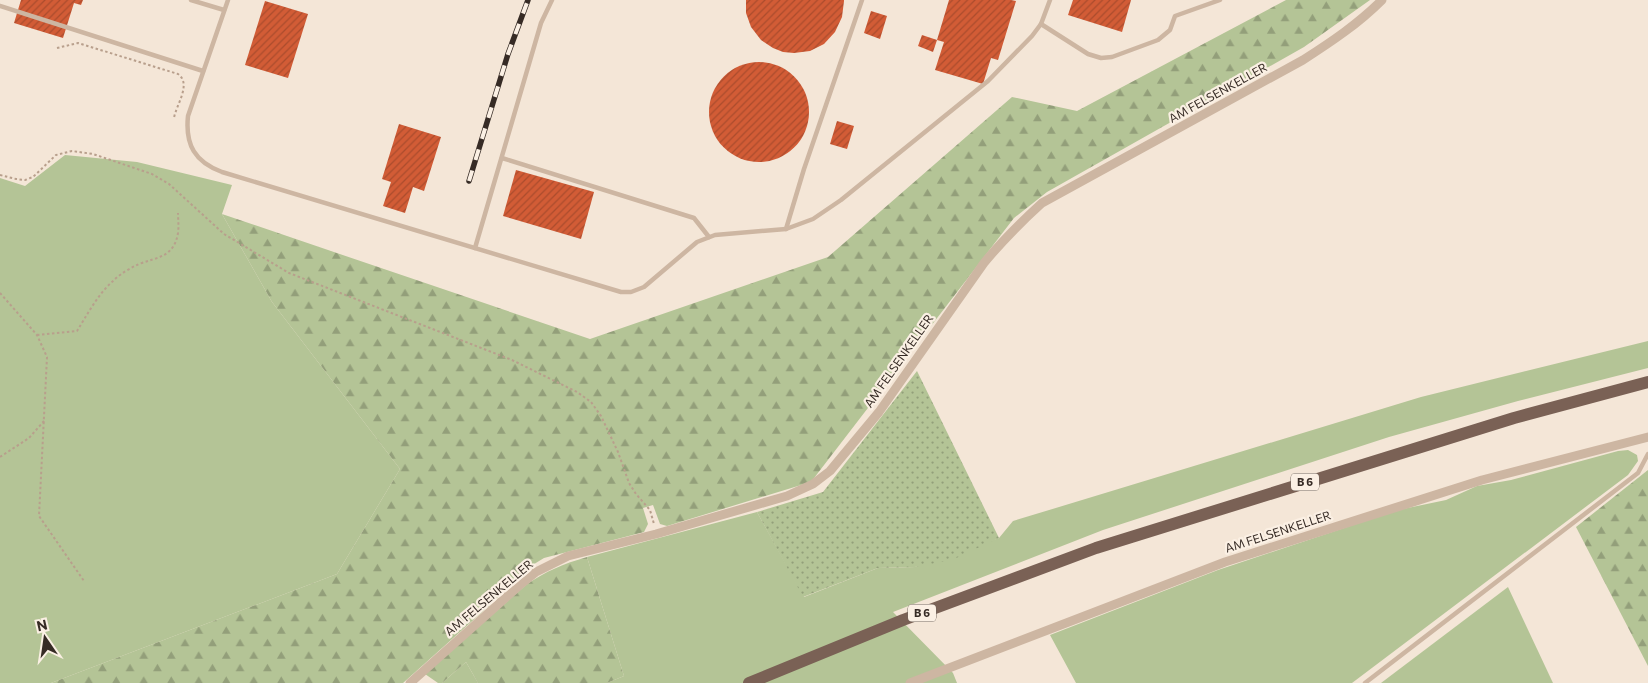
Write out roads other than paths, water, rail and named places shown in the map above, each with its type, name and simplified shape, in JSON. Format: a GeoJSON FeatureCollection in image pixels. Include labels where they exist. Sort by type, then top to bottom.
{"type":"FeatureCollection","features":[{"type":"Feature","properties":{"kind":"main road","name":"B 6"},"geometry":{"type":"LineString","coordinates":[[749,683],[903,620],[1096,548],[1514,418],[1648,382]]}},
{"type":"Feature","properties":{"kind":"street","name":"AM FELSENKELLER"},"geometry":{"type":"LineString","coordinates":[[410,683],[536,572],[568,556],[656,534],[787,496],[813,484],[830,471],[879,412],[984,263],[1001,242],[1042,203],[1303,60],[1336,39],[1367,15],[1382,0]]}},
{"type":"Feature","properties":{"kind":"street","name":"AM FELSENKELLER"},"geometry":{"type":"LineString","coordinates":[[910,683],[1225,562],[1482,480],[1648,437]]}},
{"type":"Feature","properties":{"kind":"lane"},"geometry":{"type":"LineString","coordinates":[[191,0],[224,10]]}},
{"type":"Feature","properties":{"kind":"lane"},"geometry":{"type":"LineString","coordinates":[[228,0],[188,116],[188,135],[192,148],[200,160],[211,168],[621,292],[631,292],[644,287],[698,242],[716,235],[786,229],[813,219],[841,200],[988,81],[1032,36],[1041,24],[1050,0]]}},
{"type":"Feature","properties":{"kind":"lane"},"geometry":{"type":"LineString","coordinates":[[475,248],[542,23],[552,0]]}},
{"type":"Feature","properties":{"kind":"lane"},"geometry":{"type":"LineString","coordinates":[[786,229],[804,169],[862,0]]}},
{"type":"Feature","properties":{"kind":"lane"},"geometry":{"type":"LineString","coordinates":[[1041,24],[1088,54],[1101,58],[1112,57],[1158,40],[1170,30],[1175,16],[1218,0]]}},
{"type":"Feature","properties":{"kind":"lane"},"geometry":{"type":"LineString","coordinates":[[0,6],[204,71]]}},
{"type":"Feature","properties":{"kind":"lane"},"geometry":{"type":"LineString","coordinates":[[502,158],[694,218],[710,237]]}},
{"type":"Feature","properties":{"kind":"lane"},"geometry":{"type":"LineString","coordinates":[[1365,683],[1638,473],[1648,454]]}},
{"type":"Feature","properties":{"kind":"railway"},"geometry":{"type":"LineString","coordinates":[[469,181],[508,54],[528,0]]}}]}
